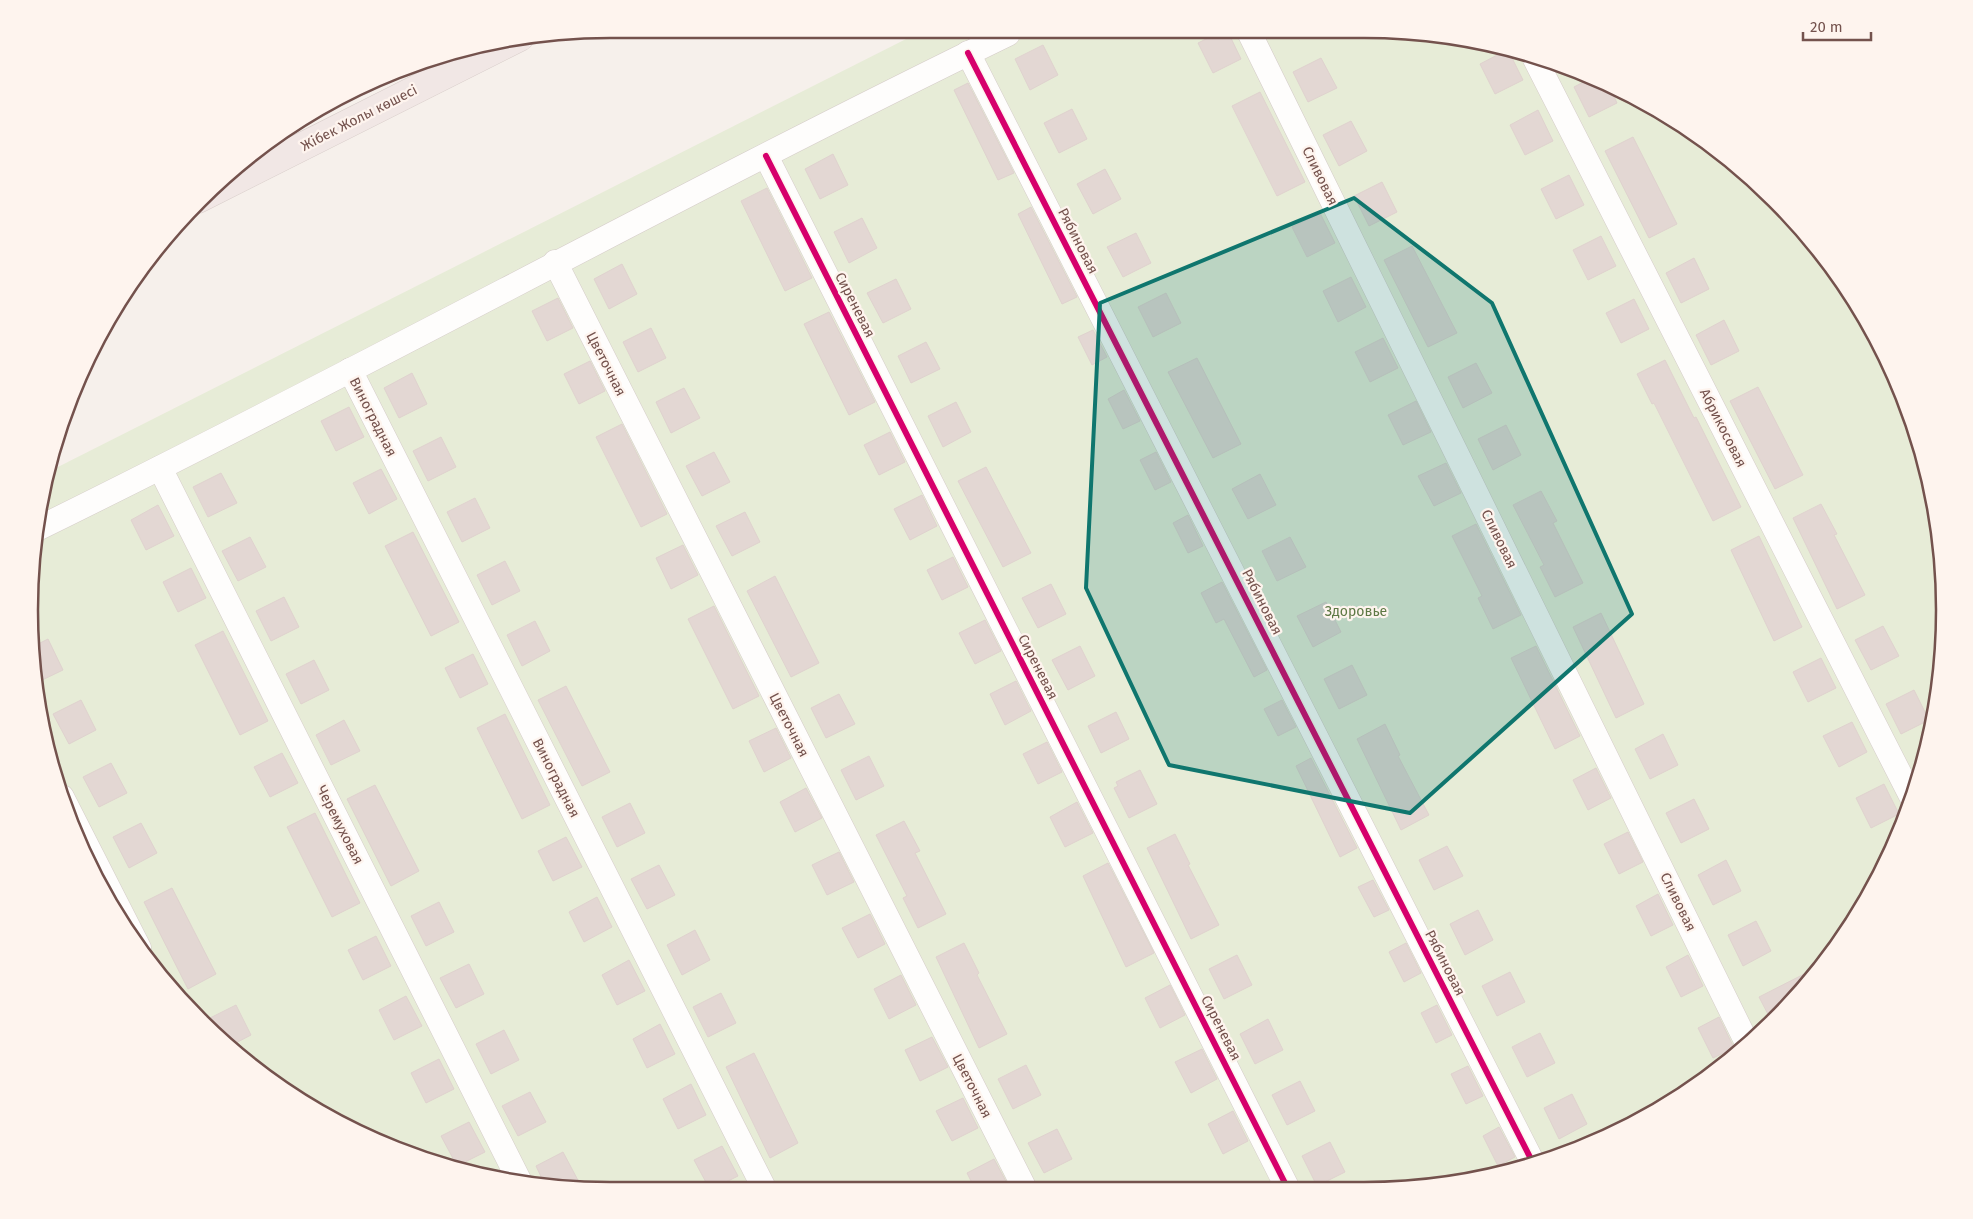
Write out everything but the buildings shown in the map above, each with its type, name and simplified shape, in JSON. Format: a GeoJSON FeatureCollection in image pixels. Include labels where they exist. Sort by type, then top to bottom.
{"type":"FeatureCollection","features":[{"type":"Feature","properties":{"kind":"highway","name":"Жібек Жолы көшесі"},"geometry":{"type":"LineString","coordinates":[[226,185],[498,48]]}},
{"type":"Feature","properties":{"kind":"street"},"geometry":{"type":"LineString","coordinates":[[43,526],[160,468],[555,262],[1000,38]]}},
{"type":"Feature","properties":{"kind":"street","name":"Сливовая"},"geometry":{"type":"LineString","coordinates":[[1252,38],[1744,1037]]}},
{"type":"Feature","properties":{"kind":"street","name":"Рябиновая"},"geometry":{"type":"LineString","coordinates":[[968,53],[1530,1156]]}},
{"type":"Feature","properties":{"kind":"street","name":"Абрикосовая"},"geometry":{"type":"LineString","coordinates":[[1537,65],[1907,788]]}},
{"type":"Feature","properties":{"kind":"street","name":"Сиреневая"},"geometry":{"type":"LineString","coordinates":[[766,156],[1285,1182]]}},
{"type":"Feature","properties":{"kind":"street","name":"Цветочная"},"geometry":{"type":"LineString","coordinates":[[555,262],[1021,1182]]}},
{"type":"Feature","properties":{"kind":"street","name":"Виноградная"},"geometry":{"type":"LineString","coordinates":[[350,370],[761,1182]]}},
{"type":"Feature","properties":{"kind":"street","name":"Черемуховая"},"geometry":{"type":"LineString","coordinates":[[160,468],[516,1174]]}},
{"type":"Feature","properties":{"kind":"highlighted area"},"geometry":{"type":"Polygon","coordinates":[[[1354,198],[1492,303],[1632,614],[1410,813],[1169,765],[1086,588],[1100,303],[1354,198]]]}},
{"type":"Feature","properties":{"kind":"green space","name":"Здоровье"},"geometry":{"type":"Polygon","coordinates":[[[908,38],[1364,38],[1438,42],[1475,48],[1547,68],[1616,96],[1650,114],[1712,156],[1741,179],[1794,232],[1817,261],[1859,324],[1877,357],[1892,391],[1916,461],[1931,535],[1934,572],[1936,610],[1931,684],[1916,758],[1892,828],[1877,862],[1859,896],[1839,927],[1794,987],[1741,1040],[1681,1085],[1650,1105],[1616,1123],[1547,1151],[1475,1171],[1438,1177],[1364,1182],[610,1182],[535,1177],[498,1171],[426,1151],[357,1123],[323,1105],[261,1063],[232,1040],[179,987],[134,927],[114,896],[81,828],[57,758],[48,721],[39,647],[39,572],[42,535],[55,468],[908,38]]]}},
{"type":"Feature","properties":{"kind":"cycle path"},"geometry":{"type":"LineString","coordinates":[[968,53],[1530,1156]]}},
{"type":"Feature","properties":{"kind":"cycle path"},"geometry":{"type":"LineString","coordinates":[[766,156],[1284,1182]]}}]}
